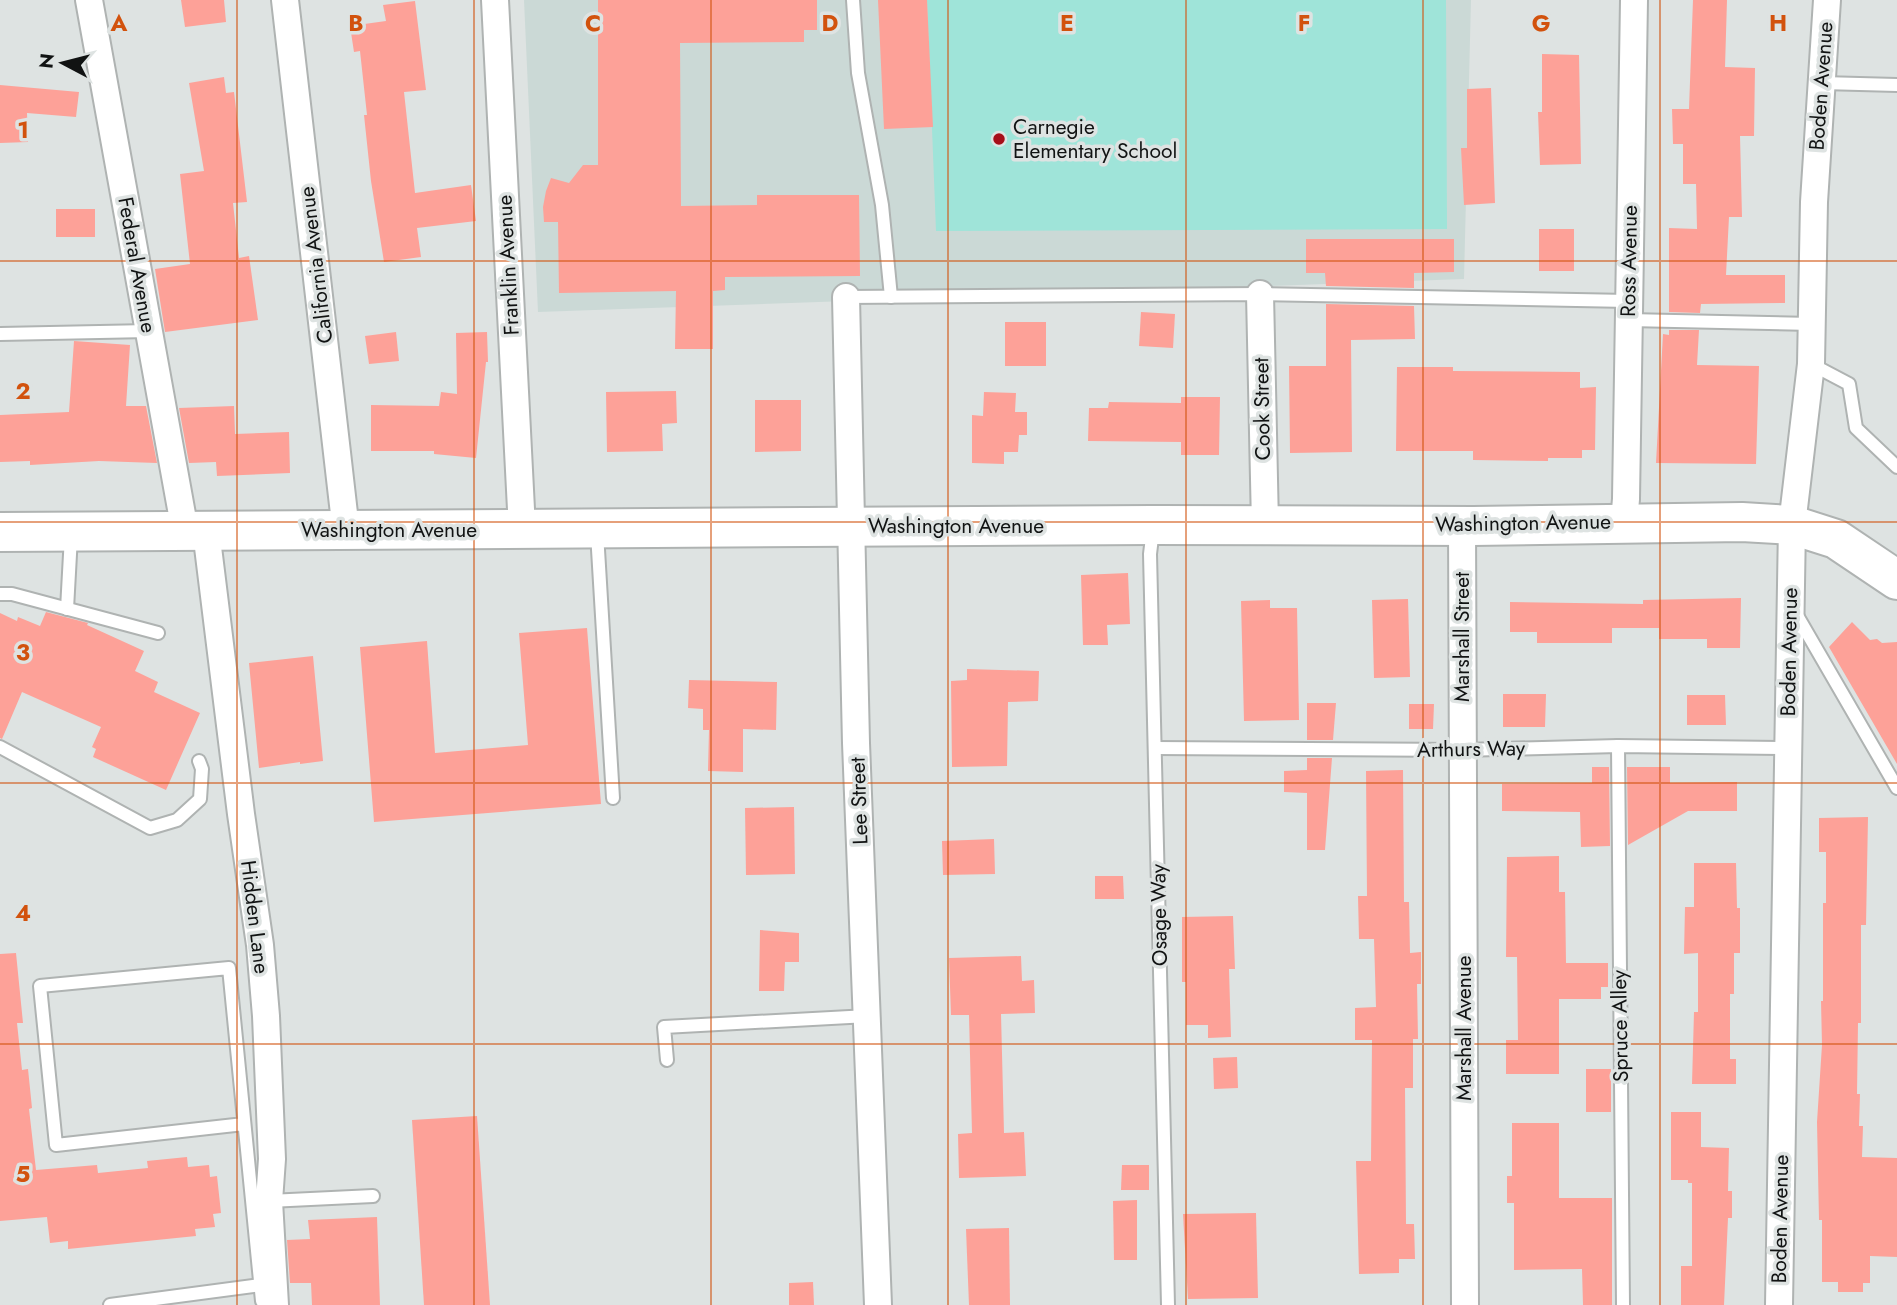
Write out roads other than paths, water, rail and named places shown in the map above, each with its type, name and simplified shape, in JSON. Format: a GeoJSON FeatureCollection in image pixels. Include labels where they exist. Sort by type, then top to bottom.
{"type":"FeatureCollection","features":[{"type":"Feature","properties":{"kind":"main road","name":"Washington Avenue"},"geometry":{"type":"LineString","coordinates":[[0,532],[1742,522],[1792,525],[1836,539],[1897,580]]}},
{"type":"Feature","properties":{"kind":"street","name":"Federal Avenue"},"geometry":{"type":"LineString","coordinates":[[89,0],[149,331],[195,531]]}},
{"type":"Feature","properties":{"kind":"street","name":"California Avenue"},"geometry":{"type":"LineString","coordinates":[[285,0],[346,531]]}},
{"type":"Feature","properties":{"kind":"street","name":"Franklin Avenue"},"geometry":{"type":"LineString","coordinates":[[495,0],[522,529]]}},
{"type":"Feature","properties":{"kind":"street","name":"Ross Avenue"},"geometry":{"type":"LineString","coordinates":[[1624,522],[1634,0]]}},
{"type":"Feature","properties":{"kind":"street","name":"Boden Avenue"},"geometry":{"type":"LineString","coordinates":[[1779,1305],[1792,525],[1811,364],[1814,202],[1827,0]]}},
{"type":"Feature","properties":{"kind":"street","name":"Cook Street"},"geometry":{"type":"LineString","coordinates":[[1260,294],[1265,525]]}},
{"type":"Feature","properties":{"kind":"street","name":"Lee Street"},"geometry":{"type":"LineString","coordinates":[[846,297],[856,743],[878,1305]]}},
{"type":"Feature","properties":{"kind":"street","name":"Marshall Street"},"geometry":{"type":"LineString","coordinates":[[1462,524],[1462,750]]}},
{"type":"Feature","properties":{"kind":"street","name":"Hidden Lane"},"geometry":{"type":"LineString","coordinates":[[195,531],[260,945],[270,1070],[272,1159],[268,1295]]}},
{"type":"Feature","properties":{"kind":"street","name":"Marshall Avenue"},"geometry":{"type":"LineString","coordinates":[[1462,750],[1465,1305]]}},
{"type":"Feature","properties":{"kind":"lane"},"geometry":{"type":"LineString","coordinates":[[853,0],[858,73],[882,205],[891,297]]}},
{"type":"Feature","properties":{"kind":"lane"},"geometry":{"type":"LineString","coordinates":[[1822,83],[1897,85]]}},
{"type":"Feature","properties":{"kind":"lane"},"geometry":{"type":"LineString","coordinates":[[846,297],[1260,294],[1628,310],[1812,324]]}},
{"type":"Feature","properties":{"kind":"lane"},"geometry":{"type":"LineString","coordinates":[[0,334],[149,331]]}},
{"type":"Feature","properties":{"kind":"lane"},"geometry":{"type":"LineString","coordinates":[[1811,364],[1849,384],[1856,428],[1897,467]]}},
{"type":"Feature","properties":{"kind":"lane","name":"Osage Way"},"geometry":{"type":"LineString","coordinates":[[1153,525],[1150,554],[1168,1305]]}},
{"type":"Feature","properties":{"kind":"lane"},"geometry":{"type":"LineString","coordinates":[[597,529],[613,798]]}},
{"type":"Feature","properties":{"kind":"lane"},"geometry":{"type":"LineString","coordinates":[[67,609],[71,532]]}},
{"type":"Feature","properties":{"kind":"lane"},"geometry":{"type":"LineString","coordinates":[[0,594],[12,594],[158,633]]}},
{"type":"Feature","properties":{"kind":"lane"},"geometry":{"type":"LineString","coordinates":[[1790,604],[1897,788]]}},
{"type":"Feature","properties":{"kind":"lane","name":"Spruce Alley"},"geometry":{"type":"LineString","coordinates":[[1618,746],[1623,1305]]}},
{"type":"Feature","properties":{"kind":"lane"},"geometry":{"type":"LineString","coordinates":[[0,747],[150,828],[177,820],[200,799],[200,761]]}},
{"type":"Feature","properties":{"kind":"lane","name":"Arthurs Way"},"geometry":{"type":"LineString","coordinates":[[1155,748],[1788,748]]}},
{"type":"Feature","properties":{"kind":"lane"},"geometry":{"type":"LineString","coordinates":[[244,1124],[56,1145],[40,986],[229,968],[244,1124],[268,1295],[263,1305]]}},
{"type":"Feature","properties":{"kind":"lane"},"geometry":{"type":"LineString","coordinates":[[667,1060],[664,1027],[868,1016]]}},
{"type":"Feature","properties":{"kind":"lane"},"geometry":{"type":"LineString","coordinates":[[270,1201],[373,1196]]}},
{"type":"Feature","properties":{"kind":"lane"},"geometry":{"type":"LineString","coordinates":[[110,1305],[268,1295]]}},
{"type":"Feature","properties":{"kind":"place","name":"Carnegie Elementary School"},"geometry":{"type":"Point","coordinates":[999,139]}}]}
